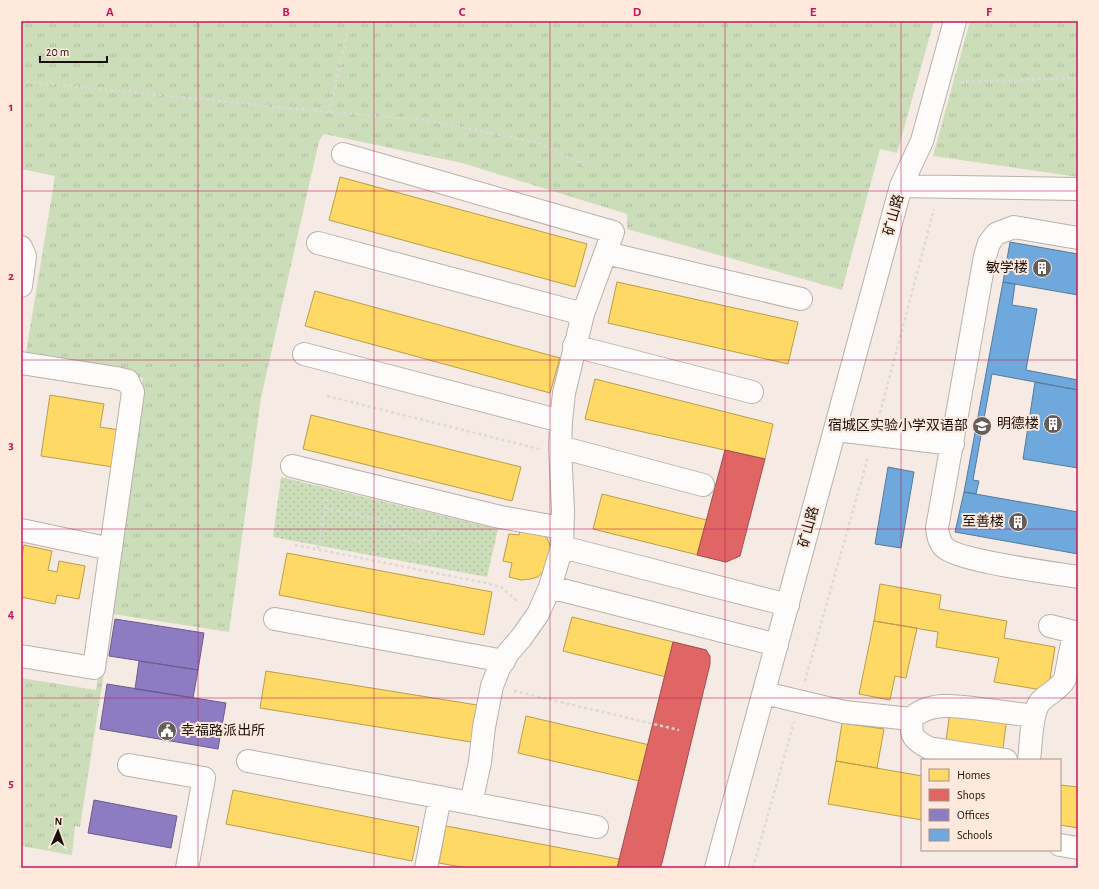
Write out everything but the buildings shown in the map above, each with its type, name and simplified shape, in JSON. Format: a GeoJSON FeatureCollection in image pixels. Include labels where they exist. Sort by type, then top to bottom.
{"type":"FeatureCollection","features":[{"type":"Feature","properties":{"kind":"street","name":"矿山路"},"geometry":{"type":"LineString","coordinates":[[716,868],[901,186],[922,141],[955,21]]}},
{"type":"Feature","properties":{"kind":"street"},"geometry":{"type":"LineString","coordinates":[[343,154],[613,232],[583,314],[574,346],[564,393],[560,451],[562,482],[562,538],[550,587],[538,614],[508,653],[499,668],[492,686],[472,803]]}},
{"type":"Feature","properties":{"kind":"street"},"geometry":{"type":"LineString","coordinates":[[901,186],[1078,189]]}},
{"type":"Feature","properties":{"kind":"street"},"geometry":{"type":"LineString","coordinates":[[1078,238],[1014,227],[996,234],[989,242],[985,256],[937,528],[938,538],[944,548],[968,558],[1078,577]]}},
{"type":"Feature","properties":{"kind":"street"},"geometry":{"type":"LineString","coordinates":[[318,243],[583,314]]}},
{"type":"Feature","properties":{"kind":"street"},"geometry":{"type":"LineString","coordinates":[[21,247],[25,256],[21,286]]}},
{"type":"Feature","properties":{"kind":"street"},"geometry":{"type":"LineString","coordinates":[[606,253],[801,299]]}},
{"type":"Feature","properties":{"kind":"street"},"geometry":{"type":"LineString","coordinates":[[574,346],[752,392]]}},
{"type":"Feature","properties":{"kind":"street"},"geometry":{"type":"LineString","coordinates":[[304,354],[561,421]]}},
{"type":"Feature","properties":{"kind":"street"},"geometry":{"type":"LineString","coordinates":[[21,363],[128,381],[133,392],[94,668],[21,656]]}},
{"type":"Feature","properties":{"kind":"street"},"geometry":{"type":"LineString","coordinates":[[836,430],[953,444]]}},
{"type":"Feature","properties":{"kind":"street"},"geometry":{"type":"LineString","coordinates":[[560,451],[703,485]]}},
{"type":"Feature","properties":{"kind":"street"},"geometry":{"type":"LineString","coordinates":[[292,466],[500,517],[562,538],[788,605]]}},
{"type":"Feature","properties":{"kind":"street"},"geometry":{"type":"LineString","coordinates":[[21,530],[111,548]]}},
{"type":"Feature","properties":{"kind":"street"},"geometry":{"type":"LineString","coordinates":[[550,587],[777,645]]}},
{"type":"Feature","properties":{"kind":"street"},"geometry":{"type":"LineString","coordinates":[[275,619],[504,661]]}},
{"type":"Feature","properties":{"kind":"street"},"geometry":{"type":"LineString","coordinates":[[1030,759],[1034,716],[1040,702],[1061,686],[1065,679],[1076,633],[1050,626]]}},
{"type":"Feature","properties":{"kind":"street"},"geometry":{"type":"LineString","coordinates":[[764,693],[844,712],[911,719]]}},
{"type":"Feature","properties":{"kind":"street"},"geometry":{"type":"LineString","coordinates":[[1000,759],[929,748],[920,744],[911,733],[911,719],[923,710],[953,705],[1034,716]]}},
{"type":"Feature","properties":{"kind":"street"},"geometry":{"type":"LineString","coordinates":[[248,761],[597,827]]}},
{"type":"Feature","properties":{"kind":"street"},"geometry":{"type":"LineString","coordinates":[[129,765],[204,778],[187,868]]}},
{"type":"Feature","properties":{"kind":"street"},"geometry":{"type":"LineString","coordinates":[[426,868],[440,797]]}},
{"type":"Feature","properties":{"kind":"street"},"geometry":{"type":"LineString","coordinates":[[1061,846],[1078,848]]}},
{"type":"Feature","properties":{"kind":"path"},"geometry":{"type":"LineString","coordinates":[[329,112],[350,21]]}},
{"type":"Feature","properties":{"kind":"path"},"geometry":{"type":"LineString","coordinates":[[938,82],[1078,78]]}},
{"type":"Feature","properties":{"kind":"path"},"geometry":{"type":"LineString","coordinates":[[21,81],[329,112],[426,120],[539,143],[588,168]]}},
{"type":"Feature","properties":{"kind":"path"},"geometry":{"type":"LineString","coordinates":[[753,868],[875,435],[939,187]]}},
{"type":"Feature","properties":{"kind":"path"},"geometry":{"type":"LineString","coordinates":[[327,396],[560,451]]}},
{"type":"Feature","properties":{"kind":"path"},"geometry":{"type":"LineString","coordinates":[[318,549],[330,476]]}},
{"type":"Feature","properties":{"kind":"path"},"geometry":{"type":"LineString","coordinates":[[325,508],[389,522],[404,536],[417,542],[424,541],[437,528],[444,504]]}},
{"type":"Feature","properties":{"kind":"path"},"geometry":{"type":"LineString","coordinates":[[295,545],[495,585],[501,587],[516,602],[538,614]]}},
{"type":"Feature","properties":{"kind":"path"},"geometry":{"type":"LineString","coordinates":[[492,686],[679,730]]}},
{"type":"Feature","properties":{"kind":"green space"},"geometry":{"type":"Polygon","coordinates":[[[21,21],[934,21],[897,153],[880,149],[842,290],[627,229],[627,214],[462,163],[324,134],[319,141],[261,398],[229,632],[113,614],[80,827],[75,826],[72,855],[21,846],[21,678],[96,690],[143,378],[25,359],[55,176],[21,169],[21,21]]]}},
{"type":"Feature","properties":{"kind":"green space"},"geometry":{"type":"Polygon","coordinates":[[[970,21],[1078,21],[1078,177],[933,156],[970,21]]]}},
{"type":"Feature","properties":{"kind":"green space"},"geometry":{"type":"Polygon","coordinates":[[[281,477],[498,529],[487,577],[273,537],[281,477]]]}},
{"type":"Feature","properties":{"kind":"place","name":"敏学楼"},"geometry":{"type":"Point","coordinates":[1042,268]}},
{"type":"Feature","properties":{"kind":"place","name":"明德楼"},"geometry":{"type":"Point","coordinates":[1053,424]}},
{"type":"Feature","properties":{"kind":"place","name":"宿城区实验小学双语部"},"geometry":{"type":"Point","coordinates":[982,426]}},
{"type":"Feature","properties":{"kind":"place","name":"至善楼"},"geometry":{"type":"Point","coordinates":[1018,522]}},
{"type":"Feature","properties":{"kind":"place","name":"幸福路派出所"},"geometry":{"type":"Point","coordinates":[167,731]}}]}
